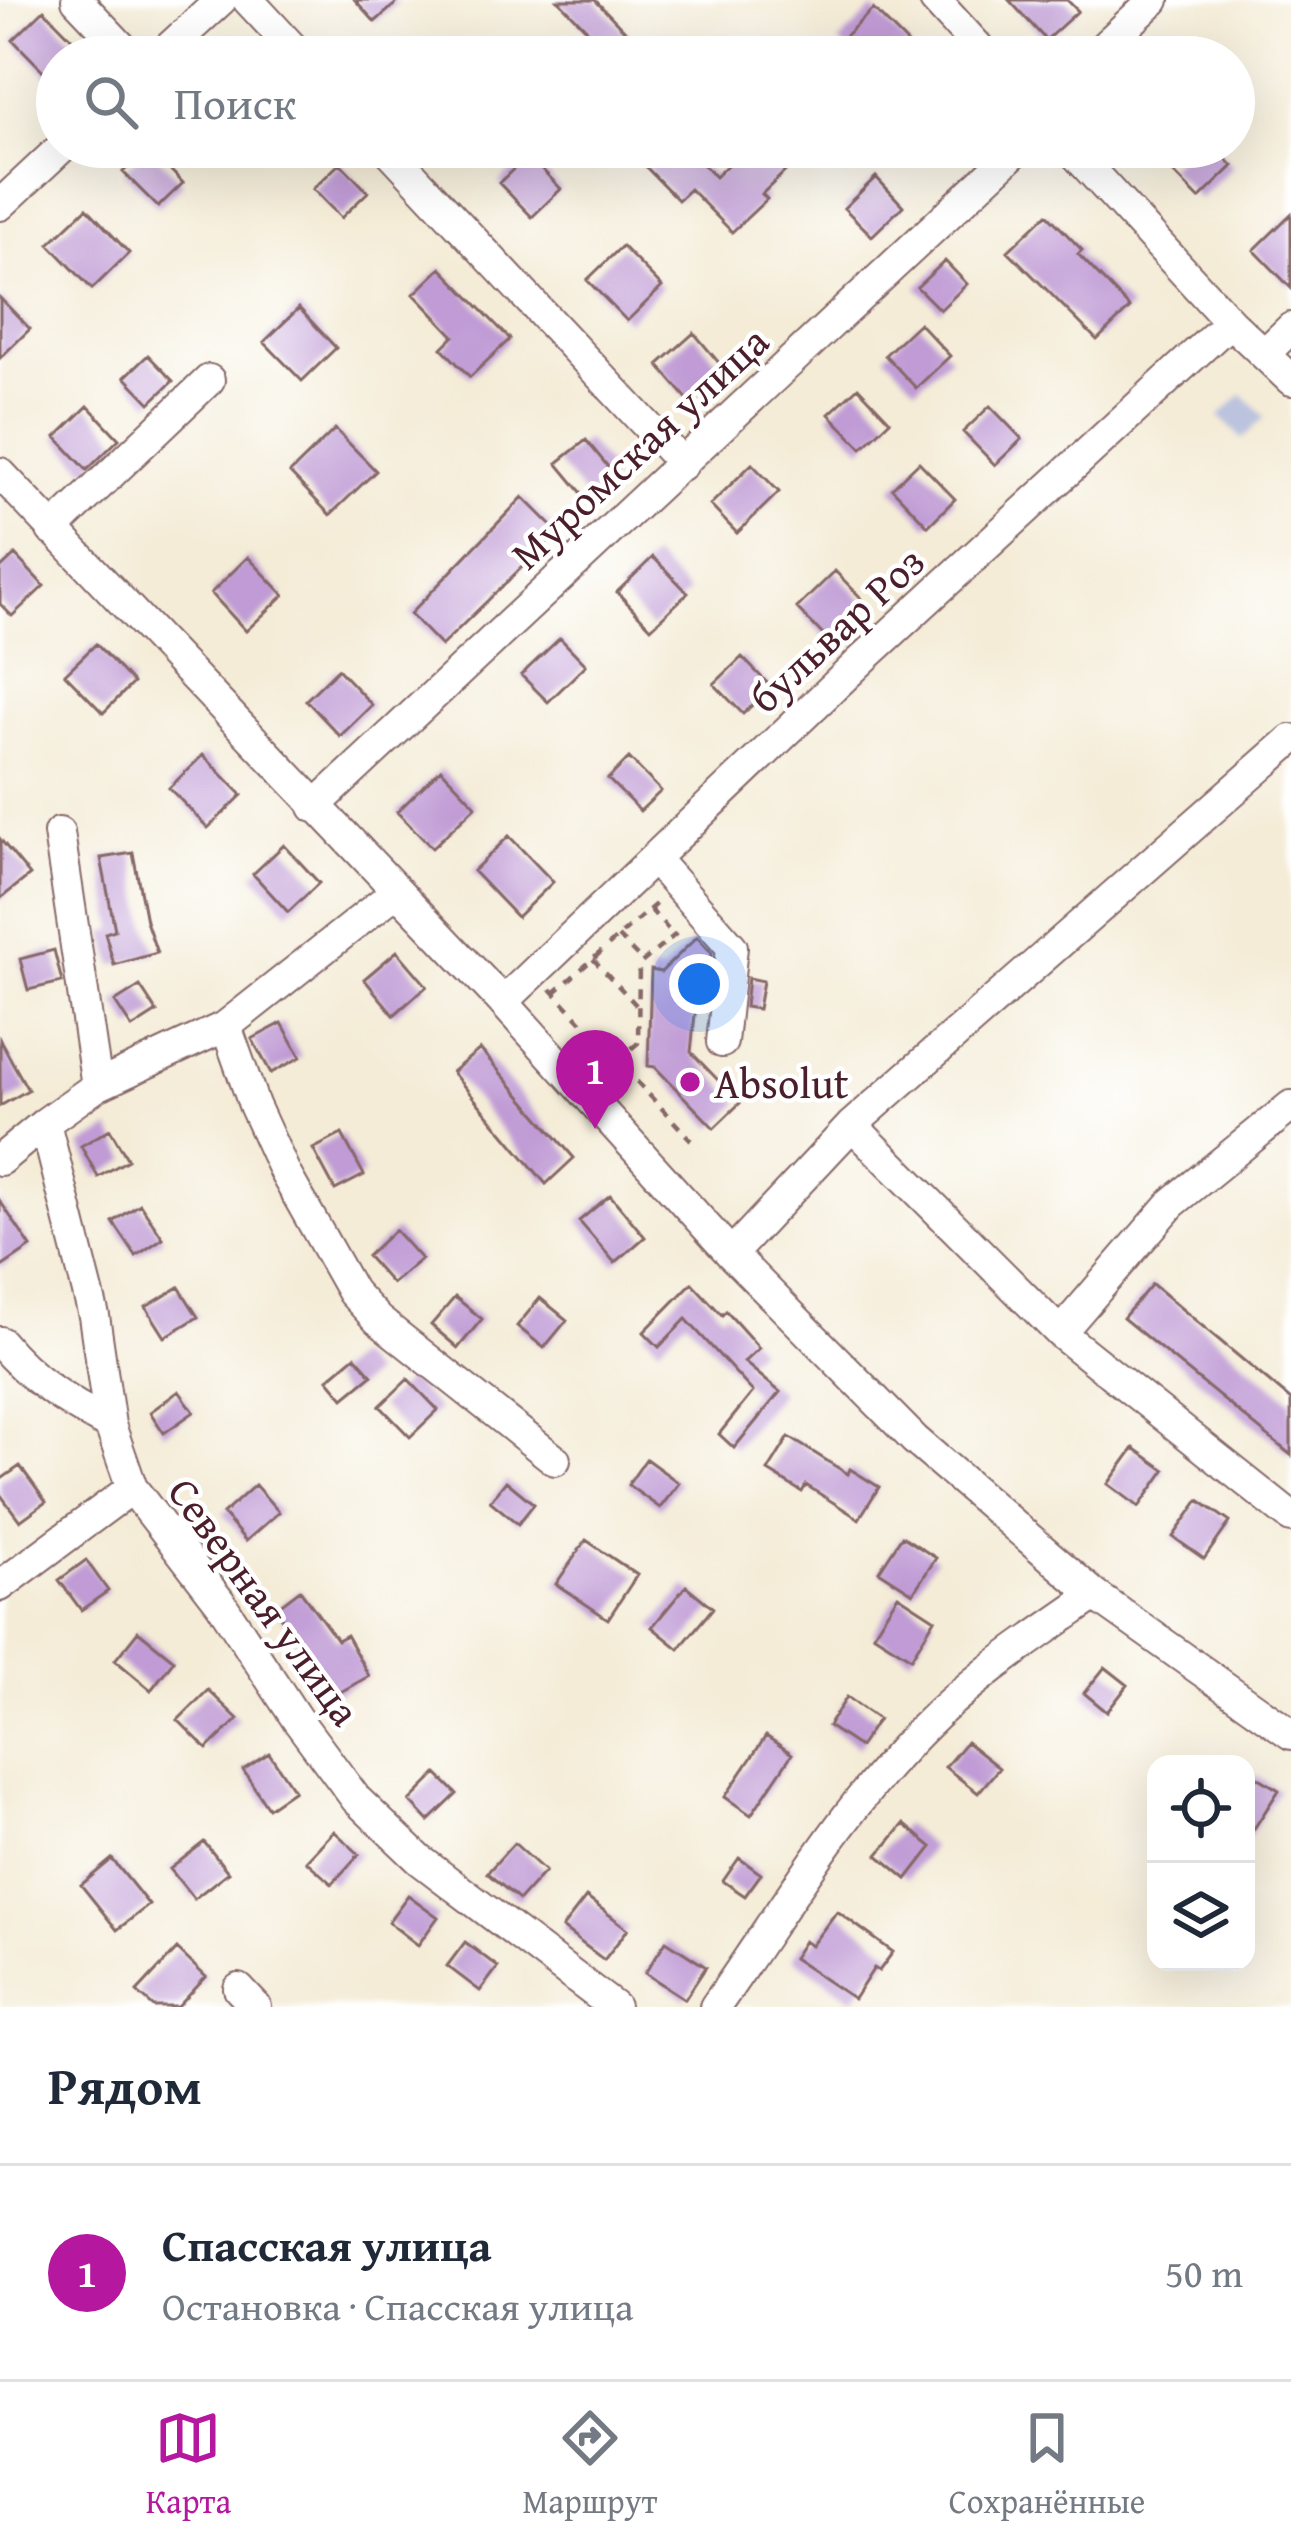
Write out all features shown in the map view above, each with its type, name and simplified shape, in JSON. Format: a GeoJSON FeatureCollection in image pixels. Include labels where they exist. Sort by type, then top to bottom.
{"type":"FeatureCollection","features":[{"type":"Feature","properties":{"kind":"street"},"geometry":{"type":"LineString","coordinates":[[76,0],[111,36]]}},
{"type":"Feature","properties":{"kind":"street"},"geometry":{"type":"LineString","coordinates":[[181,36],[220,0]]}},
{"type":"Feature","properties":{"kind":"street"},"geometry":{"type":"LineString","coordinates":[[248,0],[281,36]]}},
{"type":"Feature","properties":{"kind":"street"},"geometry":{"type":"LineString","coordinates":[[935,0],[968,36]]}},
{"type":"Feature","properties":{"kind":"street"},"geometry":{"type":"LineString","coordinates":[[1115,36],[1154,0]]}},
{"type":"Feature","properties":{"kind":"street"},"geometry":{"type":"LineString","coordinates":[[0,206],[40,168]]}},
{"type":"Feature","properties":{"kind":"street"},"geometry":{"type":"LineString","coordinates":[[406,168],[683,464]]}},
{"type":"Feature","properties":{"kind":"street","name":"Муромская улица"},"geometry":{"type":"LineString","coordinates":[[314,807],[998,168]]}},
{"type":"Feature","properties":{"kind":"street"},"geometry":{"type":"LineString","coordinates":[[1088,168],[1230,322],[1291,380]]}},
{"type":"Feature","properties":{"kind":"street","name":"бульвар Роз"},"geometry":{"type":"LineString","coordinates":[[503,1002],[545,983],[656,860],[864,658],[1230,322]]}},
{"type":"Feature","properties":{"kind":"street"},"geometry":{"type":"LineString","coordinates":[[1264,354],[1291,328]]}},
{"type":"Feature","properties":{"kind":"street"},"geometry":{"type":"LineString","coordinates":[[52,530],[208,380]]}},
{"type":"Feature","properties":{"kind":"street"},"geometry":{"type":"LineString","coordinates":[[0,473],[503,1002],[731,1254],[915,1440],[1095,1595],[1291,1734]]}},
{"type":"Feature","properties":{"kind":"street"},"geometry":{"type":"LineString","coordinates":[[731,1254],[852,1125],[1291,740]]}},
{"type":"Feature","properties":{"kind":"street"},"geometry":{"type":"LineString","coordinates":[[58,833],[97,1086]]}},
{"type":"Feature","properties":{"kind":"street"},"geometry":{"type":"LineString","coordinates":[[656,860],[732,947],[722,1042]]}},
{"type":"Feature","properties":{"kind":"street"},"geometry":{"type":"LineString","coordinates":[[0,1160],[97,1086],[226,1026],[397,891]]}},
{"type":"Feature","properties":{"kind":"street"},"geometry":{"type":"LineString","coordinates":[[226,1026],[254,1106],[285,1172],[352,1292],[378,1320],[555,1460]]}},
{"type":"Feature","properties":{"kind":"street"},"geometry":{"type":"LineString","coordinates":[[1060,1333],[1172,1203],[1291,1106]]}},
{"type":"Feature","properties":{"kind":"street","name":"Северная улица"},"geometry":{"type":"LineString","coordinates":[[45,1123],[94,1316],[110,1424],[132,1488],[220,1602],[356,1799],[420,1860],[614,2007]]}},
{"type":"Feature","properties":{"kind":"street"},"geometry":{"type":"LineString","coordinates":[[852,1125],[1060,1333],[1291,1517]]}},
{"type":"Feature","properties":{"kind":"street"},"geometry":{"type":"LineString","coordinates":[[0,1342],[23,1370],[110,1424]]}},
{"type":"Feature","properties":{"kind":"street"},"geometry":{"type":"LineString","coordinates":[[0,1586],[132,1488]]}},
{"type":"Feature","properties":{"kind":"street"},"geometry":{"type":"LineString","coordinates":[[715,2007],[857,1805],[916,1735],[970,1685],[1095,1595]]}},
{"type":"Feature","properties":{"kind":"path"},"geometry":{"type":"LineString","coordinates":[[677,884],[593,959],[545,983],[691,1140]]}},
{"type":"Feature","properties":{"kind":"path"},"geometry":{"type":"LineString","coordinates":[[650,909],[674,936]]}},
{"type":"Feature","properties":{"kind":"path"},"geometry":{"type":"LineString","coordinates":[[617,1061],[638,1043],[639,965],[702,913]]}},
{"type":"Feature","properties":{"kind":"path"},"geometry":{"type":"LineString","coordinates":[[618,937],[643,962]]}},
{"type":"Feature","properties":{"kind":"path"},"geometry":{"type":"LineString","coordinates":[[593,959],[638,1007]]}},
{"type":"Feature","properties":{"kind":"shaded area"},"geometry":{"type":"Polygon","coordinates":[[[1242,394],[1265,417],[1242,439],[1219,416],[1242,394]]]}},
{"type":"Feature","properties":{"kind":"building"},"geometry":{"type":"Polygon","coordinates":[[[355,0],[400,0],[375,22],[355,0]]]}},
{"type":"Feature","properties":{"kind":"building"},"geometry":{"type":"Polygon","coordinates":[[[558,0],[595,0],[630,36],[593,36],[558,0]]]}},
{"type":"Feature","properties":{"kind":"building"},"geometry":{"type":"Polygon","coordinates":[[[1009,0],[1067,0],[1078,11],[1050,36],[1042,36],[1009,0]]]}},
{"type":"Feature","properties":{"kind":"building"},"geometry":{"type":"Polygon","coordinates":[[[873,9],[900,36],[845,36],[873,9]]]}},
{"type":"Feature","properties":{"kind":"building"},"geometry":{"type":"Polygon","coordinates":[[[44,10],[69,36],[36,36],[36,64],[13,40],[44,10]]]}},
{"type":"Feature","properties":{"kind":"building"},"geometry":{"type":"Polygon","coordinates":[[[127,168],[168,168],[183,183],[158,207],[123,172],[127,168]]]}},
{"type":"Feature","properties":{"kind":"building"},"geometry":{"type":"Polygon","coordinates":[[[335,168],[345,168],[368,192],[341,218],[313,189],[335,168]]]}},
{"type":"Feature","properties":{"kind":"building"},"geometry":{"type":"Polygon","coordinates":[[[515,168],[541,168],[561,189],[532,217],[499,183],[515,168]]]}},
{"type":"Feature","properties":{"kind":"building"},"geometry":{"type":"Polygon","coordinates":[[[647,168],[706,168],[715,177],[724,168],[789,168],[762,194],[767,199],[732,232],[690,189],[678,200],[647,168]]]}},
{"type":"Feature","properties":{"kind":"building"},"geometry":{"type":"Polygon","coordinates":[[[1169,168],[1231,168],[1199,199],[1169,168]]]}},
{"type":"Feature","properties":{"kind":"building"},"geometry":{"type":"Polygon","coordinates":[[[876,177],[903,206],[872,236],[844,208],[876,177]]]}},
{"type":"Feature","properties":{"kind":"building"},"geometry":{"type":"Polygon","coordinates":[[[87,208],[129,253],[92,289],[49,244],[87,208]]]}},
{"type":"Feature","properties":{"kind":"building"},"geometry":{"type":"Polygon","coordinates":[[[1047,214],[1130,308],[1097,340],[1008,251],[1047,214]]]}},
{"type":"Feature","properties":{"kind":"building"},"geometry":{"type":"Polygon","coordinates":[[[1291,214],[1291,288],[1254,250],[1291,214]]]}},
{"type":"Feature","properties":{"kind":"building"},"geometry":{"type":"Polygon","coordinates":[[[622,246],[662,287],[627,321],[587,280],[622,246]]]}},
{"type":"Feature","properties":{"kind":"building"},"geometry":{"type":"Polygon","coordinates":[[[945,261],[967,284],[940,310],[917,287],[945,261]]]}},
{"type":"Feature","properties":{"kind":"building"},"geometry":{"type":"Polygon","coordinates":[[[441,268],[510,339],[470,377],[442,348],[454,336],[414,294],[441,268]]]}},
{"type":"Feature","properties":{"kind":"building"},"geometry":{"type":"Polygon","coordinates":[[[0,298],[30,329],[0,358],[0,298]]]}},
{"type":"Feature","properties":{"kind":"building"},"geometry":{"type":"Polygon","coordinates":[[[299,308],[336,348],[302,381],[264,342],[299,308]]]}},
{"type":"Feature","properties":{"kind":"building"},"geometry":{"type":"Polygon","coordinates":[[[919,323],[950,356],[916,388],[885,355],[919,323]]]}},
{"type":"Feature","properties":{"kind":"building"},"geometry":{"type":"Polygon","coordinates":[[[694,333],[725,370],[689,401],[658,365],[694,333]]]}},
{"type":"Feature","properties":{"kind":"building"},"geometry":{"type":"Polygon","coordinates":[[[148,355],[173,381],[150,403],[125,377],[148,355]]]}},
{"type":"Feature","properties":{"kind":"building"},"geometry":{"type":"Polygon","coordinates":[[[858,387],[890,421],[862,448],[829,414],[858,387]]]}},
{"type":"Feature","properties":{"kind":"building"},"geometry":{"type":"Polygon","coordinates":[[[88,406],[119,439],[87,470],[56,437],[88,406]]]}},
{"type":"Feature","properties":{"kind":"building"},"geometry":{"type":"Polygon","coordinates":[[[990,406],[1022,439],[995,465],[963,432],[990,406]]]}},
{"type":"Feature","properties":{"kind":"building"},"geometry":{"type":"Polygon","coordinates":[[[335,429],[376,471],[330,515],[290,473],[335,429]]]}},
{"type":"Feature","properties":{"kind":"building"},"geometry":{"type":"Polygon","coordinates":[[[586,440],[614,474],[586,498],[557,463],[586,440]]]}},
{"type":"Feature","properties":{"kind":"building"},"geometry":{"type":"Polygon","coordinates":[[[919,462],[955,499],[928,526],[892,488],[919,462]]]}},
{"type":"Feature","properties":{"kind":"building"},"geometry":{"type":"Polygon","coordinates":[[[752,464],[779,492],[737,533],[710,505],[752,464]]]}},
{"type":"Feature","properties":{"kind":"building"},"geometry":{"type":"Polygon","coordinates":[[[523,497],[558,532],[441,646],[410,614],[523,497]]]}},
{"type":"Feature","properties":{"kind":"building"},"geometry":{"type":"Polygon","coordinates":[[[15,555],[44,586],[12,616],[0,604],[0,569],[15,555]]]}},
{"type":"Feature","properties":{"kind":"building"},"geometry":{"type":"Polygon","coordinates":[[[248,557],[284,595],[246,631],[211,593],[248,557]]]}},
{"type":"Feature","properties":{"kind":"building"},"geometry":{"type":"Polygon","coordinates":[[[653,557],[688,593],[651,628],[617,592],[653,557]]]}},
{"type":"Feature","properties":{"kind":"building"},"geometry":{"type":"Polygon","coordinates":[[[835,571],[866,603],[828,640],[797,608],[835,571]]]}},
{"type":"Feature","properties":{"kind":"building"},"geometry":{"type":"Polygon","coordinates":[[[560,638],[586,665],[548,702],[521,675],[560,638]]]}},
{"type":"Feature","properties":{"kind":"building"},"geometry":{"type":"Polygon","coordinates":[[[96,644],[133,683],[103,713],[65,674],[96,644]]]}},
{"type":"Feature","properties":{"kind":"building"},"geometry":{"type":"Polygon","coordinates":[[[742,657],[771,687],[743,714],[714,684],[742,657]]]}},
{"type":"Feature","properties":{"kind":"building"},"geometry":{"type":"Polygon","coordinates":[[[338,669],[372,705],[340,736],[306,700],[338,669]]]}},
{"type":"Feature","properties":{"kind":"building"},"geometry":{"type":"Polygon","coordinates":[[[203,755],[242,795],[208,828],[169,788],[203,755]]]}},
{"type":"Feature","properties":{"kind":"building"},"geometry":{"type":"Polygon","coordinates":[[[629,758],[661,791],[640,811],[608,779],[629,758]]]}},
{"type":"Feature","properties":{"kind":"building"},"geometry":{"type":"Polygon","coordinates":[[[441,769],[476,806],[432,848],[397,812],[441,769]]]}},
{"type":"Feature","properties":{"kind":"building"},"geometry":{"type":"Polygon","coordinates":[[[509,836],[553,882],[517,917],[473,871],[509,836]]]}},
{"type":"Feature","properties":{"kind":"building"},"geometry":{"type":"Polygon","coordinates":[[[0,839],[30,875],[0,899],[0,839]]]}},
{"type":"Feature","properties":{"kind":"building"},"geometry":{"type":"Polygon","coordinates":[[[284,845],[319,883],[288,912],[253,874],[284,845]]]}},
{"type":"Feature","properties":{"kind":"building"},"geometry":{"type":"Polygon","coordinates":[[[133,853],[157,953],[114,965],[105,933],[115,930],[101,858],[133,853]]]}},
{"type":"Feature","properties":{"kind":"building"},"geometry":{"type":"Polygon","coordinates":[[[697,937],[712,953],[709,975],[698,986],[691,1052],[740,1103],[714,1128],[655,1067],[648,1066],[651,970],[661,972],[697,937]]]}},
{"type":"Feature","properties":{"kind":"building"},"geometry":{"type":"Polygon","coordinates":[[[54,950],[62,982],[28,990],[20,959],[54,950]]]}},
{"type":"Feature","properties":{"kind":"building"},"geometry":{"type":"Polygon","coordinates":[[[397,951],[427,986],[394,1015],[364,979],[397,951]]]}},
{"type":"Feature","properties":{"kind":"building"},"geometry":{"type":"Polygon","coordinates":[[[748,978],[763,981],[758,1009],[745,1007],[748,978]]]}},
{"type":"Feature","properties":{"kind":"building"},"geometry":{"type":"Polygon","coordinates":[[[140,986],[157,1012],[132,1028],[115,1002],[140,986]]]}},
{"type":"Feature","properties":{"kind":"building"},"geometry":{"type":"Polygon","coordinates":[[[282,1023],[301,1057],[271,1073],[252,1039],[282,1023]]]}},
{"type":"Feature","properties":{"kind":"building"},"geometry":{"type":"Polygon","coordinates":[[[0,1040],[28,1090],[0,1106],[0,1040]]]}},
{"type":"Feature","properties":{"kind":"building"},"geometry":{"type":"Polygon","coordinates":[[[480,1049],[574,1158],[546,1184],[452,1072],[480,1049]]]}},
{"type":"Feature","properties":{"kind":"building"},"geometry":{"type":"Polygon","coordinates":[[[110,1129],[128,1160],[98,1177],[81,1146],[110,1129]]]}},
{"type":"Feature","properties":{"kind":"building"},"geometry":{"type":"Polygon","coordinates":[[[342,1134],[364,1175],[335,1190],[313,1149],[342,1134]]]}},
{"type":"Feature","properties":{"kind":"building"},"geometry":{"type":"Polygon","coordinates":[[[610,1195],[645,1237],[615,1263],[579,1221],[610,1195]]]}},
{"type":"Feature","properties":{"kind":"building"},"geometry":{"type":"Polygon","coordinates":[[[0,1201],[31,1247],[0,1268],[0,1201]]]}},
{"type":"Feature","properties":{"kind":"building"},"geometry":{"type":"Polygon","coordinates":[[[140,1204],[163,1238],[136,1256],[113,1222],[140,1204]]]}},
{"type":"Feature","properties":{"kind":"building"},"geometry":{"type":"Polygon","coordinates":[[[395,1230],[421,1259],[392,1284],[367,1256],[395,1230]]]}},
{"type":"Feature","properties":{"kind":"building"},"geometry":{"type":"Polygon","coordinates":[[[692,1283],[759,1348],[744,1362],[780,1392],[734,1448],[719,1434],[753,1392],[686,1319],[659,1347],[644,1332],[692,1283]]]}},
{"type":"Feature","properties":{"kind":"building"},"geometry":{"type":"Polygon","coordinates":[[[1152,1284],[1291,1400],[1291,1455],[1123,1318],[1152,1284]]]}},
{"type":"Feature","properties":{"kind":"building"},"geometry":{"type":"Polygon","coordinates":[[[179,1287],[198,1317],[165,1337],[146,1307],[179,1287]]]}},
{"type":"Feature","properties":{"kind":"building"},"geometry":{"type":"Polygon","coordinates":[[[455,1297],[482,1319],[458,1348],[431,1325],[455,1297]]]}},
{"type":"Feature","properties":{"kind":"building"},"geometry":{"type":"Polygon","coordinates":[[[540,1298],[567,1320],[544,1348],[517,1326],[540,1298]]]}},
{"type":"Feature","properties":{"kind":"building"},"geometry":{"type":"Polygon","coordinates":[[[355,1356],[372,1375],[344,1398],[328,1379],[355,1356]]]}},
{"type":"Feature","properties":{"kind":"building"},"geometry":{"type":"Polygon","coordinates":[[[408,1379],[438,1410],[410,1437],[380,1406],[408,1379]]]}},
{"type":"Feature","properties":{"kind":"building"},"geometry":{"type":"Polygon","coordinates":[[[179,1391],[194,1412],[164,1433],[150,1412],[179,1391]]]}},
{"type":"Feature","properties":{"kind":"building"},"geometry":{"type":"Polygon","coordinates":[[[789,1437],[848,1474],[850,1469],[879,1487],[859,1519],[806,1485],[802,1492],[768,1471],[789,1437]]]}},
{"type":"Feature","properties":{"kind":"building"},"geometry":{"type":"Polygon","coordinates":[[[1134,1448],[1165,1470],[1139,1507],[1108,1484],[1134,1448]]]}},
{"type":"Feature","properties":{"kind":"building"},"geometry":{"type":"Polygon","coordinates":[[[646,1459],[679,1483],[660,1508],[628,1485],[646,1459]]]}},
{"type":"Feature","properties":{"kind":"building"},"geometry":{"type":"Polygon","coordinates":[[[20,1466],[46,1502],[20,1521],[0,1494],[0,1480],[20,1466]]]}},
{"type":"Feature","properties":{"kind":"building"},"geometry":{"type":"Polygon","coordinates":[[[506,1481],[534,1504],[518,1524],[490,1501],[506,1481]]]}},
{"type":"Feature","properties":{"kind":"building"},"geometry":{"type":"Polygon","coordinates":[[[255,1485],[279,1512],[246,1541],[223,1514],[255,1485]]]}},
{"type":"Feature","properties":{"kind":"building"},"geometry":{"type":"Polygon","coordinates":[[[1199,1500],[1230,1522],[1204,1559],[1173,1537],[1199,1500]]]}},
{"type":"Feature","properties":{"kind":"building"},"geometry":{"type":"Polygon","coordinates":[[[902,1536],[936,1558],[913,1593],[879,1571],[902,1536]]]}},
{"type":"Feature","properties":{"kind":"building"},"geometry":{"type":"Polygon","coordinates":[[[586,1540],[637,1575],[608,1619],[556,1584],[586,1540]]]}},
{"type":"Feature","properties":{"kind":"building"},"geometry":{"type":"Polygon","coordinates":[[[86,1560],[108,1591],[81,1610],[59,1580],[86,1560]]]}},
{"type":"Feature","properties":{"kind":"building"},"geometry":{"type":"Polygon","coordinates":[[[686,1586],[713,1608],[679,1649],[652,1627],[686,1586]]]}},
{"type":"Feature","properties":{"kind":"building"},"geometry":{"type":"Polygon","coordinates":[[[300,1590],[337,1640],[346,1635],[369,1676],[328,1699],[305,1658],[309,1655],[275,1609],[300,1590]]]}},
{"type":"Feature","properties":{"kind":"building"},"geometry":{"type":"Polygon","coordinates":[[[898,1595],[935,1619],[911,1658],[873,1634],[898,1595]]]}},
{"type":"Feature","properties":{"kind":"building"},"geometry":{"type":"Polygon","coordinates":[[[138,1631],[174,1660],[151,1690],[115,1660],[138,1631]]]}},
{"type":"Feature","properties":{"kind":"building"},"geometry":{"type":"Polygon","coordinates":[[[1105,1667],[1128,1685],[1107,1712],[1084,1693],[1105,1667]]]}},
{"type":"Feature","properties":{"kind":"building"},"geometry":{"type":"Polygon","coordinates":[[[208,1690],[238,1719],[207,1749],[178,1720],[208,1690]]]}},
{"type":"Feature","properties":{"kind":"building"},"geometry":{"type":"Polygon","coordinates":[[[847,1697],[878,1719],[859,1747],[828,1726],[847,1697]]]}},
{"type":"Feature","properties":{"kind":"building"},"geometry":{"type":"Polygon","coordinates":[[[766,1736],[792,1754],[751,1815],[725,1797],[766,1736]]]}},
{"type":"Feature","properties":{"kind":"building"},"geometry":{"type":"Polygon","coordinates":[[[966,1742],[999,1768],[978,1793],[945,1767],[966,1742]]]}},
{"type":"Feature","properties":{"kind":"building"},"geometry":{"type":"Polygon","coordinates":[[[269,1753],[294,1790],[268,1808],[243,1770],[269,1753]]]}},
{"type":"Feature","properties":{"kind":"building"},"geometry":{"type":"Polygon","coordinates":[[[437,1774],[457,1794],[429,1821],[410,1801],[437,1774]]]}},
{"type":"Feature","properties":{"kind":"building"},"geometry":{"type":"Polygon","coordinates":[[[1255,1775],[1279,1790],[1255,1827],[1255,1775]]]}},
{"type":"Feature","properties":{"kind":"building"},"geometry":{"type":"Polygon","coordinates":[[[904,1824],[932,1847],[907,1879],[878,1855],[904,1824]]]}},
{"type":"Feature","properties":{"kind":"building"},"geometry":{"type":"Polygon","coordinates":[[[334,1831],[359,1854],[332,1884],[306,1861],[334,1831]]]}},
{"type":"Feature","properties":{"kind":"building"},"geometry":{"type":"Polygon","coordinates":[[[204,1842],[228,1872],[194,1899],[170,1869],[204,1842]]]}},
{"type":"Feature","properties":{"kind":"building"},"geometry":{"type":"Polygon","coordinates":[[[514,1843],[545,1871],[519,1900],[487,1873],[514,1843]]]}},
{"type":"Feature","properties":{"kind":"building"},"geometry":{"type":"Polygon","coordinates":[[[739,1858],[761,1874],[745,1896],[723,1881],[739,1858]]]}},
{"type":"Feature","properties":{"kind":"building"},"geometry":{"type":"Polygon","coordinates":[[[112,1859],[149,1905],[117,1930],[81,1885],[112,1859]]]}},
{"type":"Feature","properties":{"kind":"building"},"geometry":{"type":"Polygon","coordinates":[[[408,1895],[438,1917],[418,1945],[388,1922],[408,1895]]]}},
{"type":"Feature","properties":{"kind":"building"},"geometry":{"type":"Polygon","coordinates":[[[586,1897],[628,1929],[604,1960],[562,1928],[586,1897]]]}},
{"type":"Feature","properties":{"kind":"building"},"geometry":{"type":"Polygon","coordinates":[[[837,1911],[893,1952],[879,1971],[874,1968],[854,1999],[793,1958],[804,1941],[811,1946],[837,1911]]]}},
{"type":"Feature","properties":{"kind":"building"},"geometry":{"type":"Polygon","coordinates":[[[666,1941],[706,1967],[685,1999],[645,1973],[666,1941]]]}},
{"type":"Feature","properties":{"kind":"building"},"geometry":{"type":"Polygon","coordinates":[[[465,1942],[498,1967],[480,1991],[447,1966],[465,1942]]]}},
{"type":"Feature","properties":{"kind":"building"},"geometry":{"type":"Polygon","coordinates":[[[177,1949],[206,1977],[178,2007],[154,2007],[137,1992],[177,1949]]]}},
{"type":"Feature","properties":{"kind":"place","name":"Absolut"},"geometry":{"type":"Point","coordinates":[690,1082]}},
{"type":"Feature","properties":{"kind":"place","name":"Спасская улица"},"geometry":{"type":"Point","coordinates":[595,1129]}}]}
